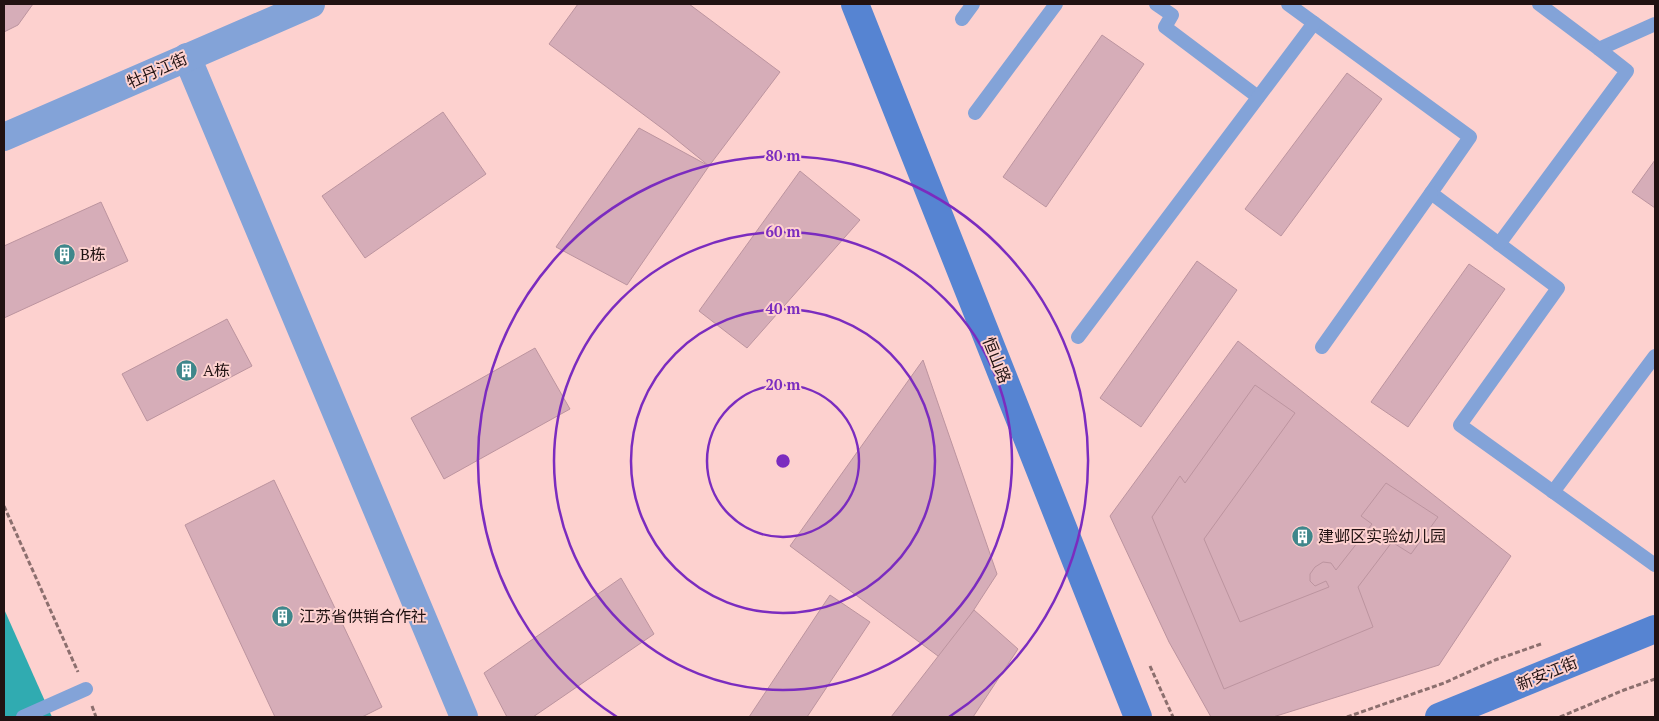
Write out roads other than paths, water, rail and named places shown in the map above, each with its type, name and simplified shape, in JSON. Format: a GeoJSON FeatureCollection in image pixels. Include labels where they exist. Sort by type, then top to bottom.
{"type":"FeatureCollection","features":[{"type":"Feature","properties":{"kind":"street","name":"牡丹江街"},"geometry":{"type":"LineString","coordinates":[[4,137],[187,56],[311,4]]}},
{"type":"Feature","properties":{"kind":"street","name":"恒山路"},"geometry":{"type":"LineString","coordinates":[[856,4],[1138,717]]}},
{"type":"Feature","properties":{"kind":"street"},"geometry":{"type":"LineString","coordinates":[[187,56],[464,717]]}},
{"type":"Feature","properties":{"kind":"street","name":"新安江街"},"geometry":{"type":"LineString","coordinates":[[1439,717],[1655,629]]}},
{"type":"Feature","properties":{"kind":"lane"},"geometry":{"type":"LineString","coordinates":[[962,19],[973,4]]}},
{"type":"Feature","properties":{"kind":"lane"},"geometry":{"type":"LineString","coordinates":[[975,113],[1056,4]]}},
{"type":"Feature","properties":{"kind":"lane"},"geometry":{"type":"LineString","coordinates":[[1156,4],[1172,16],[1165,27],[1258,97]]}},
{"type":"Feature","properties":{"kind":"lane"},"geometry":{"type":"LineString","coordinates":[[1288,4],[1470,137],[1322,347]]}},
{"type":"Feature","properties":{"kind":"lane"},"geometry":{"type":"LineString","coordinates":[[1499,244],[1627,71],[1539,4]]}},
{"type":"Feature","properties":{"kind":"lane"},"geometry":{"type":"LineString","coordinates":[[1078,337],[1314,23]]}},
{"type":"Feature","properties":{"kind":"lane"},"geometry":{"type":"LineString","coordinates":[[1599,49],[1655,24]]}},
{"type":"Feature","properties":{"kind":"lane"},"geometry":{"type":"LineString","coordinates":[[1431,193],[1558,288],[1460,425],[1655,565]]}},
{"type":"Feature","properties":{"kind":"lane"},"geometry":{"type":"LineString","coordinates":[[1553,492],[1655,356]]}},
{"type":"Feature","properties":{"kind":"lane"},"geometry":{"type":"LineString","coordinates":[[23,717],[86,689]]}},
{"type":"Feature","properties":{"kind":"water"},"geometry":{"type":"Polygon","coordinates":[[[4,609],[52,717],[4,717],[4,609]]]}},
{"type":"Feature","properties":{"kind":"place","name":"B栋"},"geometry":{"type":"Point","coordinates":[64,254]}},
{"type":"Feature","properties":{"kind":"place","name":"A栋"},"geometry":{"type":"Point","coordinates":[187,370]}},
{"type":"Feature","properties":{"kind":"place","name":"建邺区实验幼儿园"},"geometry":{"type":"Point","coordinates":[1302,536]}},
{"type":"Feature","properties":{"kind":"place","name":"江苏省供销合作社"},"geometry":{"type":"Point","coordinates":[283,616]}}]}
